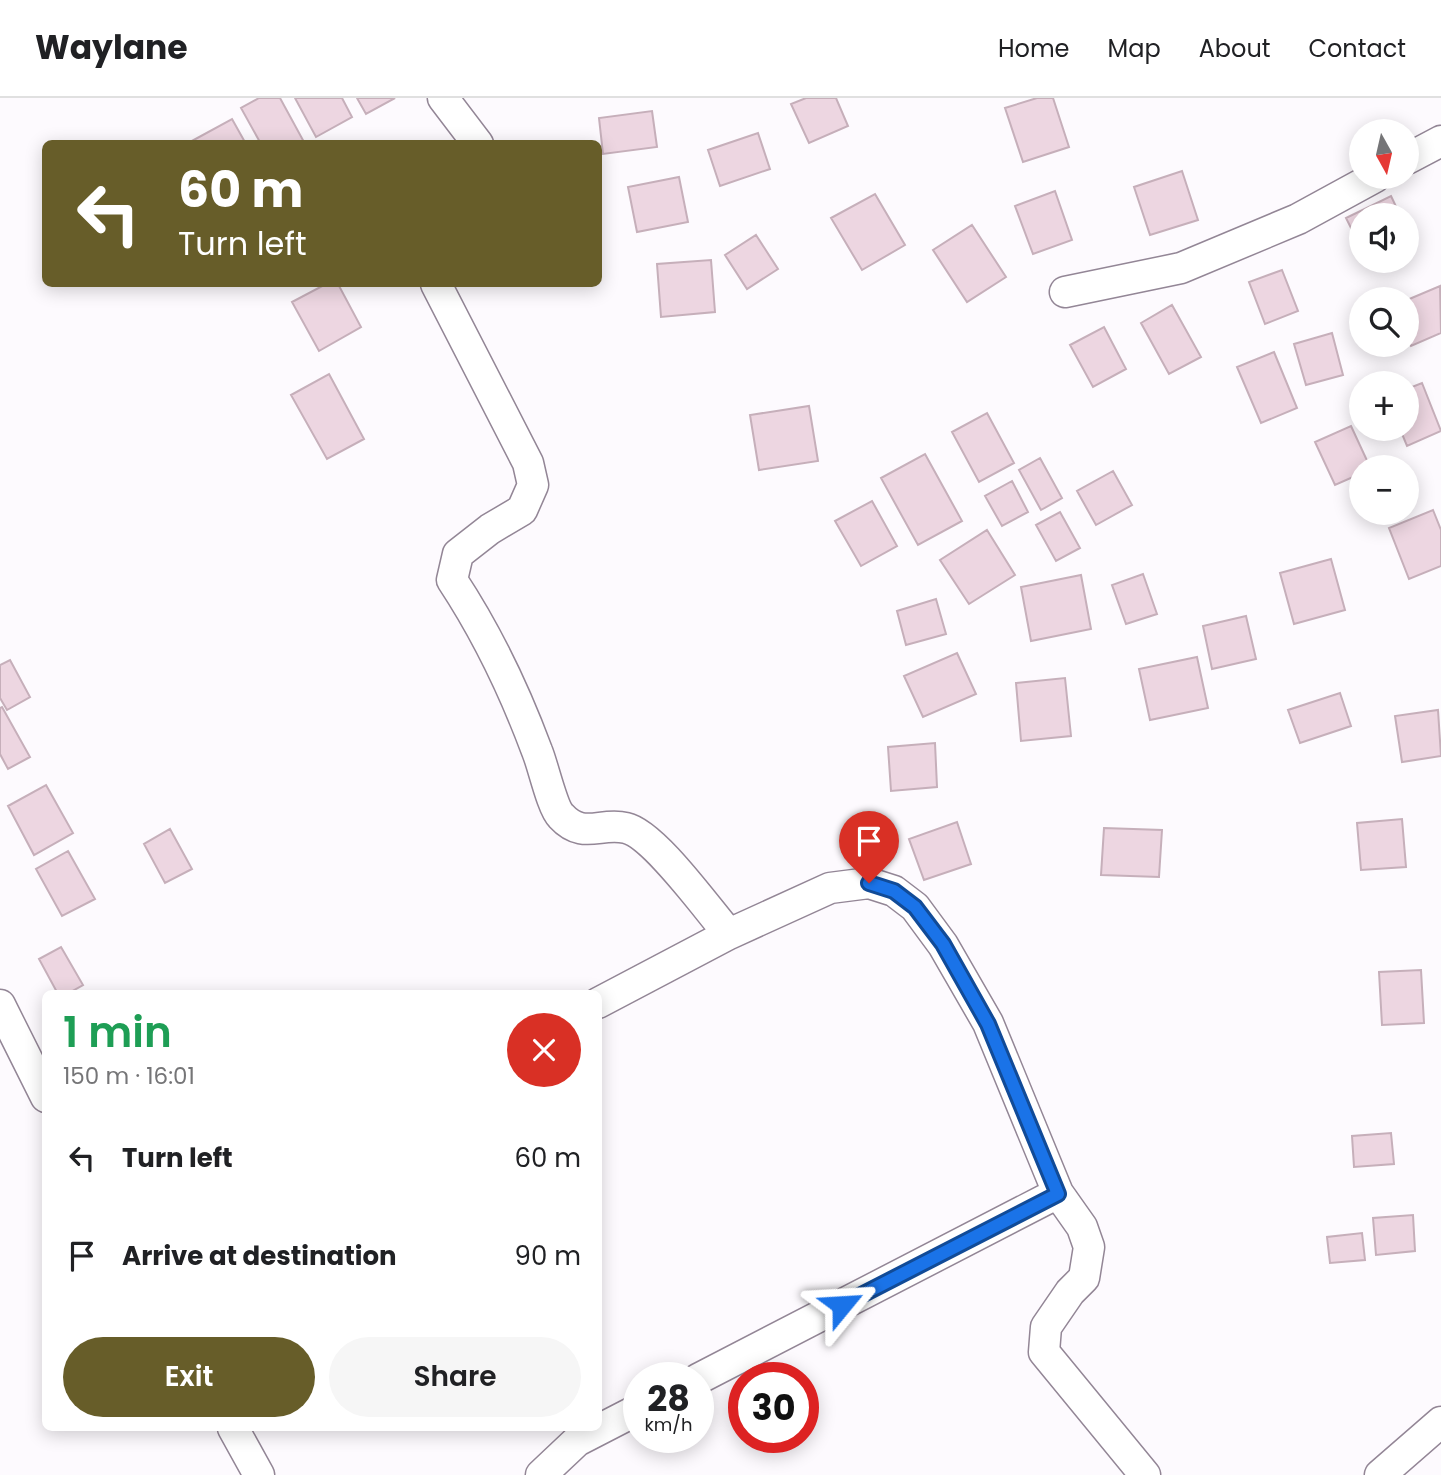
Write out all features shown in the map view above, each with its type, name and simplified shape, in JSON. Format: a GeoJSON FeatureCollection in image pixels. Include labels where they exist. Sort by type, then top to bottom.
{"type":"FeatureCollection","features":[{"type":"Feature","properties":{"kind":"street"},"geometry":{"type":"LineString","coordinates":[[443,98],[475,140]]}},
{"type":"Feature","properties":{"kind":"street"},"geometry":{"type":"LineString","coordinates":[[1419,153],[1441,141]]}},
{"type":"Feature","properties":{"kind":"street"},"geometry":{"type":"LineString","coordinates":[[1065,292],[1181,268],[1298,219],[1353,189]]}},
{"type":"Feature","properties":{"kind":"street"},"geometry":{"type":"LineString","coordinates":[[438,287],[527,463],[533,485],[522,510],[458,554],[452,580],[476,616],[505,676],[537,751],[559,815],[580,830],[625,828],[642,836],[666,859],[729,934]]}},
{"type":"Feature","properties":{"kind":"street"},"geometry":{"type":"LineString","coordinates":[[602,1001],[729,934],[830,888],[869,883],[894,891],[915,907],[943,944],[988,1024],[1058,1194],[1082,1227],[1089,1247],[1084,1278],[1070,1292],[1046,1327],[1044,1353],[1145,1475]]}},
{"type":"Feature","properties":{"kind":"street"},"geometry":{"type":"LineString","coordinates":[[0,1005],[42,1089]]}},
{"type":"Feature","properties":{"kind":"street"},"geometry":{"type":"LineString","coordinates":[[714,1371],[1058,1194]]}},
{"type":"Feature","properties":{"kind":"street"},"geometry":{"type":"LineString","coordinates":[[602,1428],[623,1417]]}},
{"type":"Feature","properties":{"kind":"street"},"geometry":{"type":"LineString","coordinates":[[1380,1475],[1441,1422]]}},
{"type":"Feature","properties":{"kind":"street"},"geometry":{"type":"LineString","coordinates":[[235,1431],[259,1475]]}},
{"type":"Feature","properties":{"kind":"street"},"geometry":{"type":"LineString","coordinates":[[541,1475],[577,1441],[596,1431]]}},
{"type":"Feature","properties":{"kind":"building"},"geometry":{"type":"Polygon","coordinates":[[[259,98],[280,98],[303,140],[259,140],[241,108],[259,98]]]}},
{"type":"Feature","properties":{"kind":"building"},"geometry":{"type":"Polygon","coordinates":[[[295,98],[342,98],[352,117],[316,137],[295,98]]]}},
{"type":"Feature","properties":{"kind":"building"},"geometry":{"type":"Polygon","coordinates":[[[357,98],[395,98],[366,114],[357,98]]]}},
{"type":"Feature","properties":{"kind":"building"},"geometry":{"type":"Polygon","coordinates":[[[806,98],[836,98],[848,126],[809,143],[791,104],[806,98]]]}},
{"type":"Feature","properties":{"kind":"building"},"geometry":{"type":"Polygon","coordinates":[[[1037,98],[1053,98],[1069,147],[1023,162],[1005,108],[1037,98]]]}},
{"type":"Feature","properties":{"kind":"building"},"geometry":{"type":"Polygon","coordinates":[[[652,111],[657,147],[603,154],[599,118],[652,111]]]}},
{"type":"Feature","properties":{"kind":"building"},"geometry":{"type":"Polygon","coordinates":[[[232,119],[244,140],[194,140],[232,119]]]}},
{"type":"Feature","properties":{"kind":"building"},"geometry":{"type":"Polygon","coordinates":[[[758,133],[770,169],[720,186],[708,150],[758,133]]]}},
{"type":"Feature","properties":{"kind":"building"},"geometry":{"type":"Polygon","coordinates":[[[1182,171],[1198,220],[1150,235],[1134,187],[1182,171]]]}},
{"type":"Feature","properties":{"kind":"building"},"geometry":{"type":"Polygon","coordinates":[[[679,177],[688,222],[637,232],[628,187],[679,177]]]}},
{"type":"Feature","properties":{"kind":"building"},"geometry":{"type":"Polygon","coordinates":[[[1055,191],[1072,240],[1033,254],[1015,206],[1055,191]]]}},
{"type":"Feature","properties":{"kind":"building"},"geometry":{"type":"Polygon","coordinates":[[[875,194],[905,245],[862,270],[831,218],[875,194]]]}},
{"type":"Feature","properties":{"kind":"building"},"geometry":{"type":"Polygon","coordinates":[[[1391,196],[1394,203],[1377,203],[1391,196]]]}},
{"type":"Feature","properties":{"kind":"building"},"geometry":{"type":"Polygon","coordinates":[[[972,225],[1006,277],[967,302],[933,250],[972,225]]]}},
{"type":"Feature","properties":{"kind":"building"},"geometry":{"type":"Polygon","coordinates":[[[756,235],[778,269],[747,289],[725,255],[756,235]]]}},
{"type":"Feature","properties":{"kind":"building"},"geometry":{"type":"Polygon","coordinates":[[[711,260],[715,312],[661,317],[657,264],[711,260]]]}},
{"type":"Feature","properties":{"kind":"building"},"geometry":{"type":"Polygon","coordinates":[[[1282,270],[1298,311],[1265,324],[1249,282],[1282,270]]]}},
{"type":"Feature","properties":{"kind":"building"},"geometry":{"type":"Polygon","coordinates":[[[1440,286],[1441,333],[1419,343],[1419,295],[1440,286]]]}},
{"type":"Feature","properties":{"kind":"building"},"geometry":{"type":"Polygon","coordinates":[[[320,287],[340,287],[361,327],[319,351],[292,302],[320,287]]]}},
{"type":"Feature","properties":{"kind":"building"},"geometry":{"type":"Polygon","coordinates":[[[1172,305],[1201,357],[1169,374],[1141,323],[1172,305]]]}},
{"type":"Feature","properties":{"kind":"building"},"geometry":{"type":"Polygon","coordinates":[[[1104,327],[1126,369],[1093,387],[1070,345],[1104,327]]]}},
{"type":"Feature","properties":{"kind":"building"},"geometry":{"type":"Polygon","coordinates":[[[1332,333],[1343,375],[1306,385],[1294,344],[1332,333]]]}},
{"type":"Feature","properties":{"kind":"building"},"geometry":{"type":"Polygon","coordinates":[[[1274,352],[1297,408],[1261,423],[1237,367],[1274,352]]]}},
{"type":"Feature","properties":{"kind":"building"},"geometry":{"type":"Polygon","coordinates":[[[329,374],[364,439],[327,459],[291,395],[329,374]]]}},
{"type":"Feature","properties":{"kind":"building"},"geometry":{"type":"Polygon","coordinates":[[[1422,383],[1441,431],[1419,441],[1419,384],[1422,383]]]}},
{"type":"Feature","properties":{"kind":"building"},"geometry":{"type":"Polygon","coordinates":[[[809,406],[818,461],[759,470],[750,415],[809,406]]]}},
{"type":"Feature","properties":{"kind":"building"},"geometry":{"type":"Polygon","coordinates":[[[987,413],[1014,463],[979,482],[952,432],[987,413]]]}},
{"type":"Feature","properties":{"kind":"building"},"geometry":{"type":"Polygon","coordinates":[[[1349,427],[1349,441],[1358,441],[1364,455],[1349,455],[1349,479],[1335,485],[1315,442],[1349,427]]]}},
{"type":"Feature","properties":{"kind":"building"},"geometry":{"type":"Polygon","coordinates":[[[1405,441],[1418,441],[1407,446],[1405,441]]]}},
{"type":"Feature","properties":{"kind":"building"},"geometry":{"type":"Polygon","coordinates":[[[925,454],[962,521],[918,545],[881,478],[925,454]]]}},
{"type":"Feature","properties":{"kind":"building"},"geometry":{"type":"Polygon","coordinates":[[[1040,458],[1062,498],[1041,510],[1019,470],[1040,458]]]}},
{"type":"Feature","properties":{"kind":"building"},"geometry":{"type":"Polygon","coordinates":[[[1113,471],[1132,505],[1096,525],[1077,491],[1113,471]]]}},
{"type":"Feature","properties":{"kind":"building"},"geometry":{"type":"Polygon","coordinates":[[[1012,481],[1028,512],[1002,526],[985,496],[1012,481]]]}},
{"type":"Feature","properties":{"kind":"building"},"geometry":{"type":"Polygon","coordinates":[[[872,501],[897,546],[861,566],[835,521],[872,501]]]}},
{"type":"Feature","properties":{"kind":"building"},"geometry":{"type":"Polygon","coordinates":[[[1433,510],[1441,530],[1441,566],[1409,579],[1389,528],[1396,525],[1419,525],[1419,516],[1433,510]]]}},
{"type":"Feature","properties":{"kind":"building"},"geometry":{"type":"Polygon","coordinates":[[[1060,512],[1080,548],[1056,561],[1036,525],[1060,512]]]}},
{"type":"Feature","properties":{"kind":"building"},"geometry":{"type":"Polygon","coordinates":[[[987,530],[1015,575],[969,604],[940,560],[987,530]]]}},
{"type":"Feature","properties":{"kind":"building"},"geometry":{"type":"Polygon","coordinates":[[[1331,559],[1345,610],[1294,624],[1280,573],[1331,559]]]}},
{"type":"Feature","properties":{"kind":"building"},"geometry":{"type":"Polygon","coordinates":[[[1143,574],[1157,614],[1126,624],[1112,585],[1143,574]]]}},
{"type":"Feature","properties":{"kind":"building"},"geometry":{"type":"Polygon","coordinates":[[[1081,575],[1091,629],[1031,641],[1021,587],[1081,575]]]}},
{"type":"Feature","properties":{"kind":"building"},"geometry":{"type":"Polygon","coordinates":[[[936,599],[946,634],[906,645],[897,611],[936,599]]]}},
{"type":"Feature","properties":{"kind":"building"},"geometry":{"type":"Polygon","coordinates":[[[1246,616],[1256,659],[1212,669],[1203,626],[1246,616]]]}},
{"type":"Feature","properties":{"kind":"building"},"geometry":{"type":"Polygon","coordinates":[[[957,653],[976,694],[923,717],[904,676],[957,653]]]}},
{"type":"Feature","properties":{"kind":"building"},"geometry":{"type":"Polygon","coordinates":[[[1197,657],[1208,708],[1150,720],[1139,669],[1197,657]]]}},
{"type":"Feature","properties":{"kind":"building"},"geometry":{"type":"Polygon","coordinates":[[[10,660],[30,697],[7,710],[0,698],[0,665],[10,660]]]}},
{"type":"Feature","properties":{"kind":"building"},"geometry":{"type":"Polygon","coordinates":[[[1065,678],[1071,736],[1021,741],[1016,683],[1065,678]]]}},
{"type":"Feature","properties":{"kind":"building"},"geometry":{"type":"Polygon","coordinates":[[[1340,693],[1351,726],[1300,743],[1288,710],[1340,693]]]}},
{"type":"Feature","properties":{"kind":"building"},"geometry":{"type":"Polygon","coordinates":[[[2,707],[30,757],[8,769],[0,754],[2,707]]]}},
{"type":"Feature","properties":{"kind":"building"},"geometry":{"type":"Polygon","coordinates":[[[1438,710],[1441,756],[1402,762],[1395,716],[1438,710]]]}},
{"type":"Feature","properties":{"kind":"building"},"geometry":{"type":"Polygon","coordinates":[[[935,743],[937,787],[891,791],[888,747],[935,743]]]}},
{"type":"Feature","properties":{"kind":"building"},"geometry":{"type":"Polygon","coordinates":[[[46,785],[73,833],[34,855],[8,806],[46,785]]]}},
{"type":"Feature","properties":{"kind":"building"},"geometry":{"type":"Polygon","coordinates":[[[1402,819],[1406,867],[1361,870],[1357,823],[1402,819]]]}},
{"type":"Feature","properties":{"kind":"building"},"geometry":{"type":"Polygon","coordinates":[[[957,822],[971,864],[924,880],[909,839],[957,822]]]}},
{"type":"Feature","properties":{"kind":"building"},"geometry":{"type":"Polygon","coordinates":[[[1104,828],[1162,830],[1159,877],[1101,875],[1104,828]]]}},
{"type":"Feature","properties":{"kind":"building"},"geometry":{"type":"Polygon","coordinates":[[[170,829],[192,869],[165,883],[144,844],[170,829]]]}},
{"type":"Feature","properties":{"kind":"building"},"geometry":{"type":"Polygon","coordinates":[[[68,851],[95,899],[62,916],[36,869],[68,851]]]}},
{"type":"Feature","properties":{"kind":"building"},"geometry":{"type":"Polygon","coordinates":[[[61,947],[83,985],[74,990],[56,990],[39,959],[61,947]]]}},
{"type":"Feature","properties":{"kind":"building"},"geometry":{"type":"Polygon","coordinates":[[[1421,970],[1424,1023],[1382,1025],[1379,972],[1421,970]]]}},
{"type":"Feature","properties":{"kind":"building"},"geometry":{"type":"Polygon","coordinates":[[[1391,1133],[1394,1164],[1354,1167],[1352,1136],[1391,1133]]]}},
{"type":"Feature","properties":{"kind":"building"},"geometry":{"type":"Polygon","coordinates":[[[1413,1215],[1415,1251],[1376,1255],[1373,1218],[1413,1215]]]}},
{"type":"Feature","properties":{"kind":"building"},"geometry":{"type":"Polygon","coordinates":[[[1362,1233],[1365,1260],[1330,1263],[1327,1237],[1362,1233]]]}},
{"type":"Feature","properties":{"kind":"route"},"geometry":{"type":"LineString","coordinates":[[842,1305],[1058,1194],[988,1024],[943,944],[915,907],[894,891],[869,883]]}}]}
